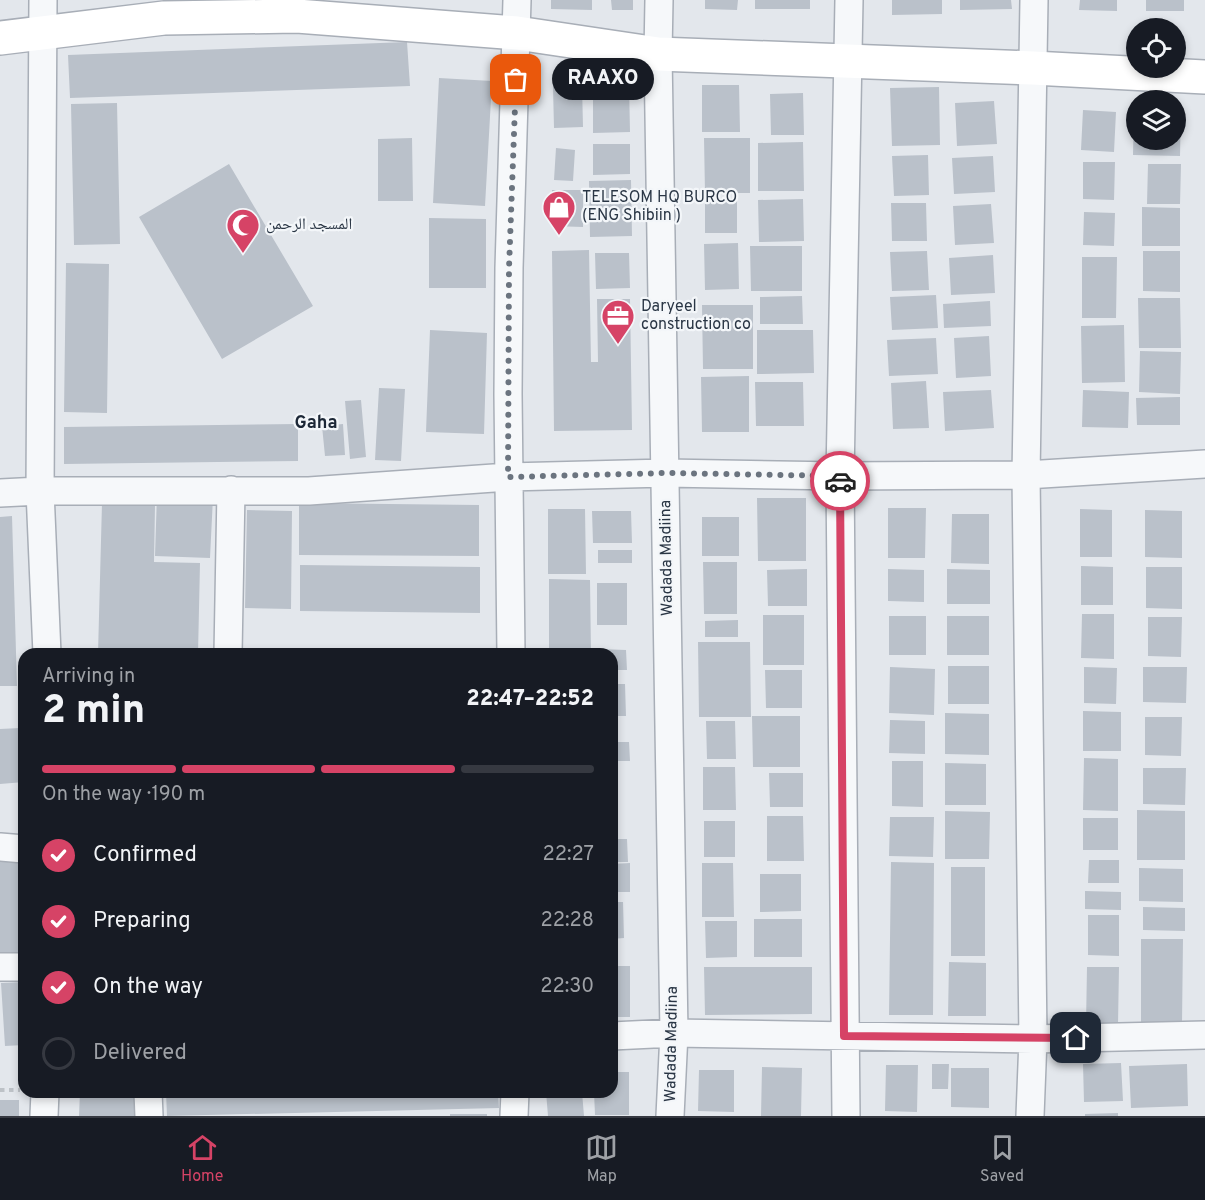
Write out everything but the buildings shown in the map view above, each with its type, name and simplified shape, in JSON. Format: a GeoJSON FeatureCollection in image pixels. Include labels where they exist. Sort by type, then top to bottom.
{"type":"FeatureCollection","features":[{"type":"Feature","properties":{"kind":"street"},"geometry":{"type":"LineString","coordinates":[[43,0],[40,491],[47,648]]}},
{"type":"Feature","properties":{"kind":"street"},"geometry":{"type":"LineString","coordinates":[[511,648],[508,477],[509,268],[518,33],[517,0]]}},
{"type":"Feature","properties":{"kind":"street","name":"Wadada Madiina"},"geometry":{"type":"LineString","coordinates":[[659,0],[674,1033],[670,1116]]}},
{"type":"Feature","properties":{"kind":"street"},"geometry":{"type":"LineString","coordinates":[[846,1116],[840,476],[849,0]]}},
{"type":"Feature","properties":{"kind":"street"},"geometry":{"type":"LineString","coordinates":[[1030,1116],[1033,1039],[1026,475],[1034,0]]}},
{"type":"Feature","properties":{"kind":"street"},"geometry":{"type":"LineString","coordinates":[[0,38],[164,18],[297,16],[518,33],[658,54],[1205,77]]}},
{"type":"Feature","properties":{"kind":"street"},"geometry":{"type":"LineString","coordinates":[[0,493],[309,490],[508,477],[666,473],[840,476],[1026,475],[1205,464]]}},
{"type":"Feature","properties":{"kind":"street"},"geometry":{"type":"LineString","coordinates":[[228,648],[231,490]]}},
{"type":"Feature","properties":{"kind":"street"},"geometry":{"type":"LineString","coordinates":[[0,847],[18,848]]}},
{"type":"Feature","properties":{"kind":"street"},"geometry":{"type":"LineString","coordinates":[[0,967],[18,967]]}},
{"type":"Feature","properties":{"kind":"street"},"geometry":{"type":"LineString","coordinates":[[618,1036],[674,1033],[1033,1039],[1205,1035]]}},
{"type":"Feature","properties":{"kind":"street"},"geometry":{"type":"LineString","coordinates":[[44,1116],[45,1098]]}},
{"type":"Feature","properties":{"kind":"street"},"geometry":{"type":"LineString","coordinates":[[148,1098],[149,1116]]}},
{"type":"Feature","properties":{"kind":"street"},"geometry":{"type":"LineString","coordinates":[[514,1116],[515,1098]]}},
{"type":"Feature","properties":{"kind":"path"},"geometry":{"type":"LineString","coordinates":[[0,1090],[18,1090]]}},
{"type":"Feature","properties":{"kind":"way so far"},"geometry":{"type":"LineString","coordinates":[[516,80],[509,268],[508,477],[666,473],[840,476],[840,481]]}},
{"type":"Feature","properties":{"kind":"place","name":"RAAXO"},"geometry":{"type":"Point","coordinates":[516,80]}},
{"type":"Feature","properties":{"kind":"place","name":"TELESOM HQ BURCO (ENG Shibiin )"},"geometry":{"type":"Point","coordinates":[559,236]}},
{"type":"Feature","properties":{"kind":"place","name":"المسجد الرحمن"},"geometry":{"type":"Point","coordinates":[243,254]}},
{"type":"Feature","properties":{"kind":"place","name":"Daryeel construction co"},"geometry":{"type":"Point","coordinates":[618,345]}},
{"type":"Feature","properties":{"kind":"district","name":"Gaha"},"geometry":{"type":"Point","coordinates":[316,423]}},
{"type":"Feature","properties":{"kind":"route"},"geometry":{"type":"LineString","coordinates":[[840,481],[844,1036],[1076,1038]]}}]}
